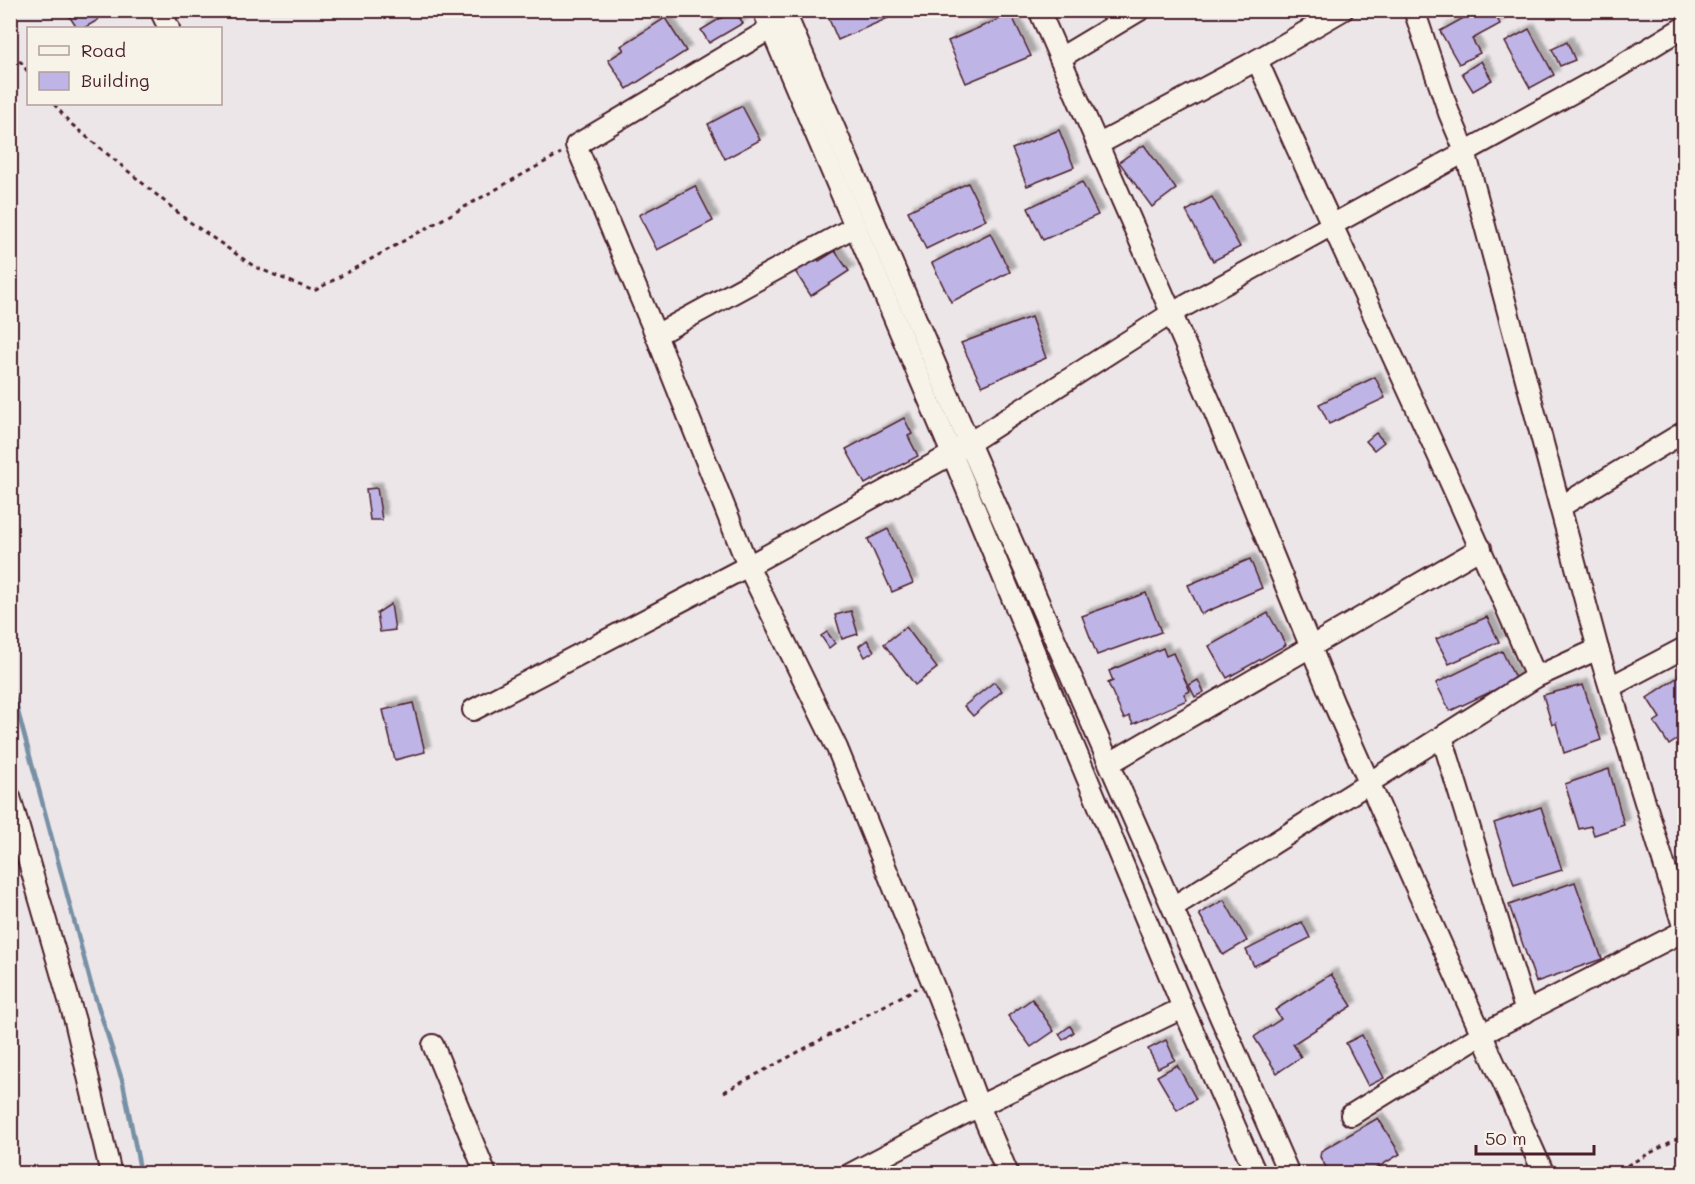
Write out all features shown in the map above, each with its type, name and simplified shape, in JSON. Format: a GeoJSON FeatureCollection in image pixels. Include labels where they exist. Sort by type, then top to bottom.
{"type":"FeatureCollection","features":[{"type":"Feature","properties":{"kind":"street"},"geometry":{"type":"LineString","coordinates":[[160,10],[168,27]]}},
{"type":"Feature","properties":{"kind":"street"},"geometry":{"type":"LineString","coordinates":[[784,10],[969,443],[1290,1173]]}},
{"type":"Feature","properties":{"kind":"street"},"geometry":{"type":"LineString","coordinates":[[1039,10],[1172,313],[1369,783],[1482,1034],[1541,1172]]}},
{"type":"Feature","properties":{"kind":"street"},"geometry":{"type":"LineString","coordinates":[[1060,58],[1140,10]]}},
{"type":"Feature","properties":{"kind":"street"},"geometry":{"type":"LineString","coordinates":[[1099,144],[1257,60],[1343,10]]}},
{"type":"Feature","properties":{"kind":"street"},"geometry":{"type":"LineString","coordinates":[[1351,1115],[1482,1034],[1684,930],[1598,649],[1465,151],[1449,113],[1414,10]]}},
{"type":"Feature","properties":{"kind":"street"},"geometry":{"type":"LineString","coordinates":[[1008,1173],[979,1106],[932,980],[837,748],[748,566],[656,335],[576,145],[766,20],[952,454],[1183,1008],[1256,1173]]}},
{"type":"Feature","properties":{"kind":"street"},"geometry":{"type":"LineString","coordinates":[[473,710],[748,566],[952,454],[1172,313],[1612,71],[1684,27]]}},
{"type":"Feature","properties":{"kind":"street"},"geometry":{"type":"LineString","coordinates":[[1257,60],[1330,225],[1481,548],[1536,677]]}},
{"type":"Feature","properties":{"kind":"street"},"geometry":{"type":"LineString","coordinates":[[656,335],[854,227]]}},
{"type":"Feature","properties":{"kind":"street"},"geometry":{"type":"LineString","coordinates":[[1560,507],[1684,432]]}},
{"type":"Feature","properties":{"kind":"street"},"geometry":{"type":"LineString","coordinates":[[1110,763],[1481,548]]}},
{"type":"Feature","properties":{"kind":"street"},"geometry":{"type":"LineString","coordinates":[[1610,687],[1684,648]]}},
{"type":"Feature","properties":{"kind":"street"},"geometry":{"type":"LineString","coordinates":[[1173,907],[1536,677],[1598,649]]}},
{"type":"Feature","properties":{"kind":"street"},"geometry":{"type":"LineString","coordinates":[[1442,737],[1526,1012]]}},
{"type":"Feature","properties":{"kind":"street"},"geometry":{"type":"LineString","coordinates":[[10,797],[75,1021],[111,1173]]}},
{"type":"Feature","properties":{"kind":"street"},"geometry":{"type":"LineString","coordinates":[[850,1173],[979,1106],[1183,1008]]}},
{"type":"Feature","properties":{"kind":"street"},"geometry":{"type":"LineString","coordinates":[[432,1045],[486,1173]]}},
{"type":"Feature","properties":{"kind":"path"},"geometry":{"type":"LineString","coordinates":[[10,60],[21,62],[27,71]]}},
{"type":"Feature","properties":{"kind":"path"},"geometry":{"type":"LineString","coordinates":[[55,105],[70,123],[187,220],[255,267],[314,291],[576,145]]}},
{"type":"Feature","properties":{"kind":"path"},"geometry":{"type":"LineString","coordinates":[[724,1092],[932,980]]}},
{"type":"Feature","properties":{"kind":"path"},"geometry":{"type":"LineString","coordinates":[[1611,1173],[1684,1135]]}},
{"type":"Feature","properties":{"kind":"building"},"geometry":{"type":"Polygon","coordinates":[[[65,10],[98,10],[94,13],[98,20],[86,27],[76,27],[65,10]]]}},
{"type":"Feature","properties":{"kind":"building"},"geometry":{"type":"Polygon","coordinates":[[[734,10],[743,23],[709,43],[701,30],[734,10]]]}},
{"type":"Feature","properties":{"kind":"building"},"geometry":{"type":"Polygon","coordinates":[[[825,10],[903,10],[904,11],[838,40],[825,10]]]}},
{"type":"Feature","properties":{"kind":"building"},"geometry":{"type":"Polygon","coordinates":[[[1478,10],[1493,10],[1500,24],[1472,39],[1480,53],[1459,64],[1440,31],[1478,10]]]}},
{"type":"Feature","properties":{"kind":"building"},"geometry":{"type":"Polygon","coordinates":[[[1011,14],[1031,56],[966,83],[948,41],[1011,14]]]}},
{"type":"Feature","properties":{"kind":"building"},"geometry":{"type":"Polygon","coordinates":[[[665,18],[686,51],[627,89],[608,60],[624,50],[621,46],[665,18]]]}},
{"type":"Feature","properties":{"kind":"building"},"geometry":{"type":"Polygon","coordinates":[[[1529,29],[1554,75],[1530,88],[1505,42],[1529,29]]]}},
{"type":"Feature","properties":{"kind":"building"},"geometry":{"type":"Polygon","coordinates":[[[1567,42],[1575,60],[1560,66],[1552,49],[1567,42]]]}},
{"type":"Feature","properties":{"kind":"building"},"geometry":{"type":"Polygon","coordinates":[[[1481,61],[1492,80],[1473,91],[1462,73],[1481,61]]]}},
{"type":"Feature","properties":{"kind":"building"},"geometry":{"type":"Polygon","coordinates":[[[742,106],[760,140],[725,159],[708,124],[742,106]]]}},
{"type":"Feature","properties":{"kind":"building"},"geometry":{"type":"Polygon","coordinates":[[[1059,130],[1074,167],[1027,186],[1012,149],[1059,130]]]}},
{"type":"Feature","properties":{"kind":"building"},"geometry":{"type":"Polygon","coordinates":[[[1144,145],[1176,189],[1152,207],[1119,162],[1144,145]]]}},
{"type":"Feature","properties":{"kind":"building"},"geometry":{"type":"Polygon","coordinates":[[[1082,182],[1098,215],[1043,240],[1028,208],[1082,182]]]}},
{"type":"Feature","properties":{"kind":"building"},"geometry":{"type":"Polygon","coordinates":[[[968,183],[986,220],[926,249],[908,211],[968,183]]]}},
{"type":"Feature","properties":{"kind":"building"},"geometry":{"type":"Polygon","coordinates":[[[695,186],[713,221],[657,250],[639,215],[695,186]]]}},
{"type":"Feature","properties":{"kind":"building"},"geometry":{"type":"Polygon","coordinates":[[[1212,197],[1240,247],[1213,261],[1186,211],[1212,197]]]}},
{"type":"Feature","properties":{"kind":"building"},"geometry":{"type":"Polygon","coordinates":[[[990,233],[1010,272],[951,302],[932,263],[990,233]]]}},
{"type":"Feature","properties":{"kind":"building"},"geometry":{"type":"Polygon","coordinates":[[[835,251],[849,271],[811,296],[793,268],[814,254],[819,261],[835,251]]]}},
{"type":"Feature","properties":{"kind":"building"},"geometry":{"type":"Polygon","coordinates":[[[1031,317],[1046,358],[982,386],[961,343],[1031,317]]]}},
{"type":"Feature","properties":{"kind":"building"},"geometry":{"type":"Polygon","coordinates":[[[1375,377],[1385,398],[1329,424],[1319,404],[1375,377]]]}},
{"type":"Feature","properties":{"kind":"building"},"geometry":{"type":"Polygon","coordinates":[[[904,418],[912,434],[908,436],[918,456],[865,484],[846,449],[904,418]]]}},
{"type":"Feature","properties":{"kind":"building"},"geometry":{"type":"Polygon","coordinates":[[[1376,433],[1384,442],[1374,450],[1366,441],[1376,433]]]}},
{"type":"Feature","properties":{"kind":"building"},"geometry":{"type":"Polygon","coordinates":[[[377,488],[382,520],[370,520],[366,489],[377,488]]]}},
{"type":"Feature","properties":{"kind":"building"},"geometry":{"type":"Polygon","coordinates":[[[888,529],[913,583],[892,592],[868,539],[888,529]]]}},
{"type":"Feature","properties":{"kind":"building"},"geometry":{"type":"Polygon","coordinates":[[[1250,559],[1262,588],[1201,614],[1188,585],[1250,559]]]}},
{"type":"Feature","properties":{"kind":"building"},"geometry":{"type":"Polygon","coordinates":[[[1146,593],[1161,632],[1097,655],[1082,616],[1146,593]]]}},
{"type":"Feature","properties":{"kind":"building"},"geometry":{"type":"Polygon","coordinates":[[[391,604],[395,630],[380,632],[377,613],[391,604]]]}},
{"type":"Feature","properties":{"kind":"building"},"geometry":{"type":"Polygon","coordinates":[[[851,611],[858,634],[842,639],[835,615],[851,611]]]}},
{"type":"Feature","properties":{"kind":"building"},"geometry":{"type":"Polygon","coordinates":[[[1268,613],[1286,645],[1227,678],[1209,646],[1268,613]]]}},
{"type":"Feature","properties":{"kind":"building"},"geometry":{"type":"Polygon","coordinates":[[[1487,617],[1499,642],[1449,664],[1436,639],[1487,617]]]}},
{"type":"Feature","properties":{"kind":"building"},"geometry":{"type":"Polygon","coordinates":[[[906,627],[937,668],[915,685],[884,644],[906,627]]]}},
{"type":"Feature","properties":{"kind":"building"},"geometry":{"type":"Polygon","coordinates":[[[827,632],[835,643],[829,648],[821,636],[827,632]]]}},
{"type":"Feature","properties":{"kind":"building"},"geometry":{"type":"Polygon","coordinates":[[[867,640],[874,651],[865,657],[859,646],[867,640]]]}},
{"type":"Feature","properties":{"kind":"building"},"geometry":{"type":"Polygon","coordinates":[[[1163,648],[1166,656],[1173,653],[1190,691],[1184,694],[1187,700],[1133,724],[1129,716],[1124,719],[1108,683],[1113,681],[1109,671],[1163,648]]]}},
{"type":"Feature","properties":{"kind":"building"},"geometry":{"type":"Polygon","coordinates":[[[1502,651],[1516,680],[1450,711],[1436,683],[1502,651]]]}},
{"type":"Feature","properties":{"kind":"building"},"geometry":{"type":"Polygon","coordinates":[[[1684,673],[1684,735],[1669,745],[1654,722],[1660,718],[1647,698],[1684,673]]]}},
{"type":"Feature","properties":{"kind":"building"},"geometry":{"type":"Polygon","coordinates":[[[1198,680],[1204,692],[1195,697],[1189,685],[1198,680]]]}},
{"type":"Feature","properties":{"kind":"building"},"geometry":{"type":"Polygon","coordinates":[[[994,682],[1002,691],[973,716],[964,706],[994,682]]]}},
{"type":"Feature","properties":{"kind":"building"},"geometry":{"type":"Polygon","coordinates":[[[1583,685],[1601,740],[1564,753],[1556,723],[1552,725],[1543,695],[1583,685]]]}},
{"type":"Feature","properties":{"kind":"building"},"geometry":{"type":"Polygon","coordinates":[[[413,703],[425,752],[395,760],[383,710],[413,703]]]}},
{"type":"Feature","properties":{"kind":"building"},"geometry":{"type":"Polygon","coordinates":[[[1609,769],[1624,825],[1594,835],[1591,826],[1579,829],[1565,784],[1609,769]]]}},
{"type":"Feature","properties":{"kind":"building"},"geometry":{"type":"Polygon","coordinates":[[[1541,807],[1562,870],[1514,885],[1494,823],[1541,807]]]}},
{"type":"Feature","properties":{"kind":"building"},"geometry":{"type":"Polygon","coordinates":[[[1575,882],[1602,959],[1536,982],[1509,905],[1575,882]]]}},
{"type":"Feature","properties":{"kind":"building"},"geometry":{"type":"Polygon","coordinates":[[[1224,900],[1247,941],[1223,955],[1199,914],[1224,900]]]}},
{"type":"Feature","properties":{"kind":"building"},"geometry":{"type":"Polygon","coordinates":[[[1302,922],[1310,938],[1254,966],[1246,950],[1302,922]]]}},
{"type":"Feature","properties":{"kind":"building"},"geometry":{"type":"Polygon","coordinates":[[[1331,974],[1352,1006],[1293,1044],[1301,1057],[1277,1073],[1254,1037],[1281,1019],[1275,1010],[1331,974]]]}},
{"type":"Feature","properties":{"kind":"building"},"geometry":{"type":"Polygon","coordinates":[[[1032,999],[1054,1031],[1031,1047],[1008,1016],[1032,999]]]}},
{"type":"Feature","properties":{"kind":"building"},"geometry":{"type":"Polygon","coordinates":[[[1070,1026],[1074,1032],[1063,1040],[1059,1034],[1070,1026]]]}},
{"type":"Feature","properties":{"kind":"building"},"geometry":{"type":"Polygon","coordinates":[[[1362,1035],[1384,1078],[1368,1086],[1346,1043],[1362,1035]]]}},
{"type":"Feature","properties":{"kind":"building"},"geometry":{"type":"Polygon","coordinates":[[[1166,1040],[1175,1060],[1158,1068],[1148,1049],[1166,1040]]]}},
{"type":"Feature","properties":{"kind":"building"},"geometry":{"type":"Polygon","coordinates":[[[1177,1065],[1196,1099],[1177,1110],[1157,1076],[1177,1065]]]}},
{"type":"Feature","properties":{"kind":"building"},"geometry":{"type":"Polygon","coordinates":[[[1378,1118],[1400,1154],[1367,1174],[1330,1174],[1320,1157],[1321,1151],[1378,1118]]]}},
{"type":"Feature","properties":{"kind":"waterway"},"geometry":{"type":"LineString","coordinates":[[10,682],[91,984],[123,1083],[141,1174]]}}]}
